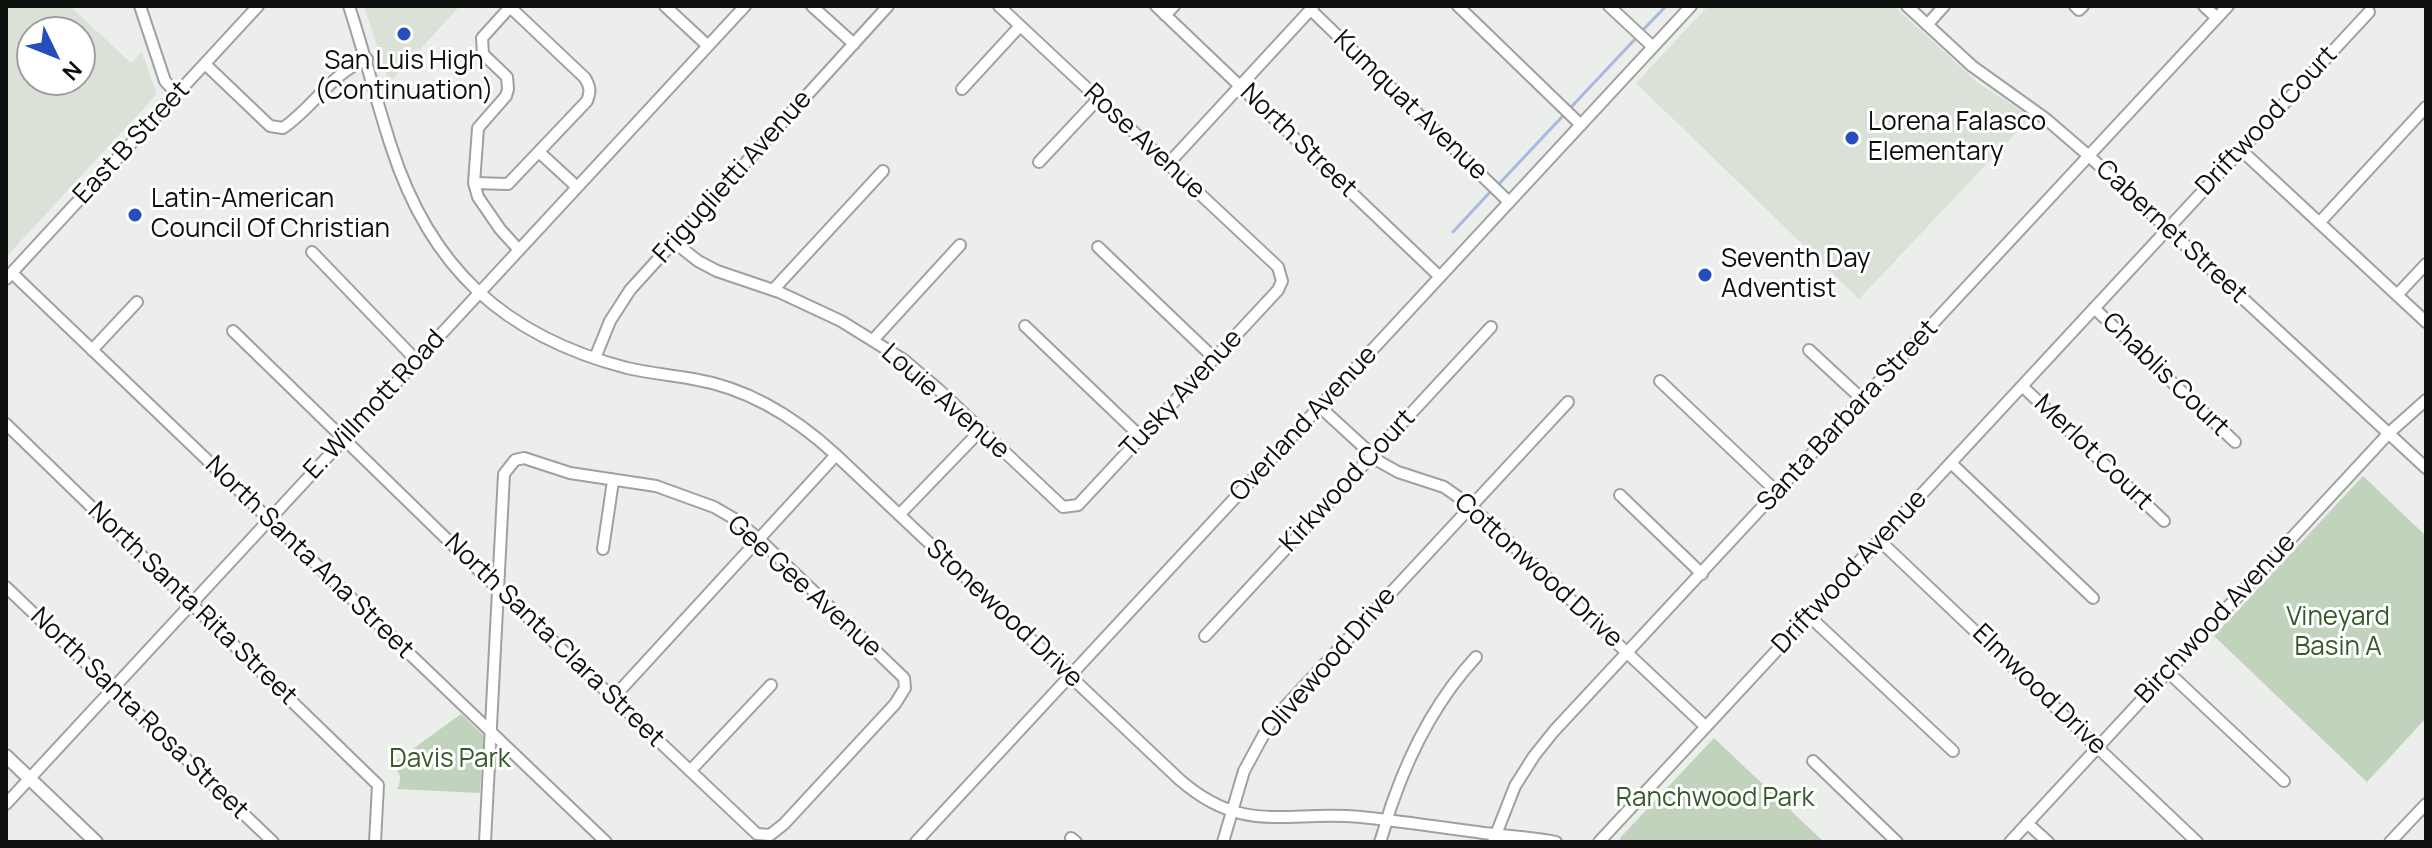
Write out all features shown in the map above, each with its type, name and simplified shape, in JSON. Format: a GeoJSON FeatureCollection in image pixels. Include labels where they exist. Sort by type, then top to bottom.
{"type":"FeatureCollection","features":[{"type":"Feature","properties":{"kind":"main road"},"geometry":{"type":"LineString","coordinates":[[6,756],[96,842]]}},
{"type":"Feature","properties":{"kind":"street"},"geometry":{"type":"LineString","coordinates":[[140,6],[165,81],[177,94]]}},
{"type":"Feature","properties":{"kind":"street","name":"East B Street"},"geometry":{"type":"LineString","coordinates":[[9,276],[258,6]]}},
{"type":"Feature","properties":{"kind":"street","name":"Stonewood Drive"},"geometry":{"type":"LineString","coordinates":[[349,6],[391,146],[414,201],[438,246],[479,293],[509,318],[534,333],[595,358],[649,373],[719,385],[748,395],[794,420],[836,455],[1190,789],[1210,802],[1233,812],[1264,819],[1324,815],[1387,821],[1495,838],[1556,842]]}},
{"type":"Feature","properties":{"kind":"street"},"geometry":{"type":"LineString","coordinates":[[665,6],[708,46]]}},
{"type":"Feature","properties":{"kind":"street","name":"E. Willmott Road"},"geometry":{"type":"LineString","coordinates":[[6,804],[745,6]]}},
{"type":"Feature","properties":{"kind":"street"},"geometry":{"type":"LineString","coordinates":[[812,6],[854,44]]}},
{"type":"Feature","properties":{"kind":"street","name":"Friguglietti Avenue"},"geometry":{"type":"LineString","coordinates":[[595,358],[610,321],[625,297],[888,6]]}},
{"type":"Feature","properties":{"kind":"street","name":"Rose Avenue"},"geometry":{"type":"LineString","coordinates":[[999,6],[1278,267],[1282,281]]}},
{"type":"Feature","properties":{"kind":"street","name":"North Street"},"geometry":{"type":"LineString","coordinates":[[1156,6],[1440,277]]}},
{"type":"Feature","properties":{"kind":"street"},"geometry":{"type":"LineString","coordinates":[[1165,15],[1174,6]]}},
{"type":"Feature","properties":{"kind":"street"},"geometry":{"type":"LineString","coordinates":[[1458,6],[1581,125]]}},
{"type":"Feature","properties":{"kind":"street"},"geometry":{"type":"LineString","coordinates":[[1609,6],[1653,47]]}},
{"type":"Feature","properties":{"kind":"street","name":"Overland Avenue"},"geometry":{"type":"LineString","coordinates":[[919,841],[1691,6]]}},
{"type":"Feature","properties":{"kind":"street","name":"Cabernet Street"},"geometry":{"type":"LineString","coordinates":[[1907,6],[1972,66],[2046,119],[2089,156],[2426,468]]}},
{"type":"Feature","properties":{"kind":"street"},"geometry":{"type":"LineString","coordinates":[[1927,25],[1944,6]]}},
{"type":"Feature","properties":{"kind":"street"},"geometry":{"type":"LineString","coordinates":[[2204,6],[2217,18]]}},
{"type":"Feature","properties":{"kind":"street","name":"Santa Barbara Street"},"geometry":{"type":"LineString","coordinates":[[1495,838],[1508,802],[1534,756],[1554,731],[2228,6]]}},
{"type":"Feature","properties":{"kind":"street"},"geometry":{"type":"LineString","coordinates":[[474,183],[508,184],[587,101],[590,88],[585,78],[511,7],[482,38],[483,54],[507,77],[508,89],[506,96],[478,128],[474,183],[478,197],[519,250]]}},
{"type":"Feature","properties":{"kind":"street"},"geometry":{"type":"LineString","coordinates":[[1168,164],[1313,8]]}},
{"type":"Feature","properties":{"kind":"street","name":"Kumquat Avenue"},"geometry":{"type":"LineString","coordinates":[[1313,8],[1509,202]]}},
{"type":"Feature","properties":{"kind":"street","name":"Driftwood Court"},"geometry":{"type":"LineString","coordinates":[[2098,304],[2369,12]]}},
{"type":"Feature","properties":{"kind":"street"},"geometry":{"type":"LineString","coordinates":[[962,89],[1020,26]]}},
{"type":"Feature","properties":{"kind":"street"},"geometry":{"type":"LineString","coordinates":[[205,64],[270,126],[283,128],[298,118],[345,69],[367,59]]}},
{"type":"Feature","properties":{"kind":"street"},"geometry":{"type":"LineString","coordinates":[[1039,162],[1098,99]]}},
{"type":"Feature","properties":{"kind":"street"},"geometry":{"type":"LineString","coordinates":[[2319,223],[2426,107]]}},
{"type":"Feature","properties":{"kind":"street"},"geometry":{"type":"LineString","coordinates":[[2241,150],[2426,322]]}},
{"type":"Feature","properties":{"kind":"street"},"geometry":{"type":"LineString","coordinates":[[539,152],[577,187]]}},
{"type":"Feature","properties":{"kind":"street"},"geometry":{"type":"LineString","coordinates":[[773,290],[883,171]]}},
{"type":"Feature","properties":{"kind":"street","name":"Louie Avenue"},"geometry":{"type":"LineString","coordinates":[[674,242],[717,271],[773,290],[841,321],[904,360],[1063,507],[1078,505]]}},
{"type":"Feature","properties":{"kind":"street"},"geometry":{"type":"LineString","coordinates":[[873,340],[960,245]]}},
{"type":"Feature","properties":{"kind":"street"},"geometry":{"type":"LineString","coordinates":[[1098,247],[1215,359]]}},
{"type":"Feature","properties":{"kind":"street"},"geometry":{"type":"LineString","coordinates":[[312,252],[417,361]]}},
{"type":"Feature","properties":{"kind":"street"},"geometry":{"type":"LineString","coordinates":[[2397,295],[2426,264]]}},
{"type":"Feature","properties":{"kind":"street","name":"North Santa Ana Street"},"geometry":{"type":"LineString","coordinates":[[9,276],[92,350],[606,842]]}},
{"type":"Feature","properties":{"kind":"street","name":"Tusky Avenue"},"geometry":{"type":"LineString","coordinates":[[1078,505],[1278,290],[1282,281]]}},
{"type":"Feature","properties":{"kind":"street"},"geometry":{"type":"LineString","coordinates":[[92,350],[137,302]]}},
{"type":"Feature","properties":{"kind":"street","name":"Driftwood Avenue"},"geometry":{"type":"LineString","coordinates":[[1599,842],[2098,304]]}},
{"type":"Feature","properties":{"kind":"street","name":"Chablis Court"},"geometry":{"type":"LineString","coordinates":[[2098,304],[2235,442]]}},
{"type":"Feature","properties":{"kind":"street"},"geometry":{"type":"LineString","coordinates":[[1025,326],[1142,438]]}},
{"type":"Feature","properties":{"kind":"street","name":"Kirkwood Court"},"geometry":{"type":"LineString","coordinates":[[1205,636],[1491,327]]}},
{"type":"Feature","properties":{"kind":"street","name":"North Santa Clara Street"},"geometry":{"type":"LineString","coordinates":[[233,331],[750,828],[757,834],[770,835]]}},
{"type":"Feature","properties":{"kind":"street"},"geometry":{"type":"LineString","coordinates":[[1809,350],[1863,400]]}},
{"type":"Feature","properties":{"kind":"street"},"geometry":{"type":"LineString","coordinates":[[1660,381],[1777,492]]}},
{"type":"Feature","properties":{"kind":"street","name":"Merlot Court"},"geometry":{"type":"LineString","coordinates":[[2022,386],[2164,521]]}},
{"type":"Feature","properties":{"kind":"street","name":"Birchwood Avenue"},"geometry":{"type":"LineString","coordinates":[[2010,842],[2389,433],[2426,400]]}},
{"type":"Feature","properties":{"kind":"street","name":"Olivewood Drive"},"geometry":{"type":"LineString","coordinates":[[1223,842],[1244,771],[1270,723],[1568,402]]}},
{"type":"Feature","properties":{"kind":"street","name":"Cottonwood Drive"},"geometry":{"type":"LineString","coordinates":[[1320,407],[1371,455],[1398,472],[1444,487],[1471,506],[1706,727]]}},
{"type":"Feature","properties":{"kind":"street","name":"North Santa Rita Street"},"geometry":{"type":"LineString","coordinates":[[6,424],[378,785],[375,842]]}},
{"type":"Feature","properties":{"kind":"street"},"geometry":{"type":"LineString","coordinates":[[899,515],[980,431]]}},
{"type":"Feature","properties":{"kind":"street"},"geometry":{"type":"LineString","coordinates":[[613,698],[836,455]]}},
{"type":"Feature","properties":{"kind":"street","name":"Gee Gee Avenue"},"geometry":{"type":"LineString","coordinates":[[497,588],[504,474],[515,460],[524,458],[560,471],[656,486],[684,495],[733,518],[759,539],[904,678],[905,688],[895,704],[784,824],[770,835]]}},
{"type":"Feature","properties":{"kind":"street"},"geometry":{"type":"LineString","coordinates":[[1951,463],[2093,598]]}},
{"type":"Feature","properties":{"kind":"street"},"geometry":{"type":"LineString","coordinates":[[603,549],[613,481]]}},
{"type":"Feature","properties":{"kind":"street"},"geometry":{"type":"LineString","coordinates":[[1620,495],[1702,574]]}},
{"type":"Feature","properties":{"kind":"street","name":"Elmwood Drive"},"geometry":{"type":"LineString","coordinates":[[1879,540],[2197,842]]}},
{"type":"Feature","properties":{"kind":"street","name":"North Santa Rosa Street"},"geometry":{"type":"LineString","coordinates":[[6,587],[273,842]]}},
{"type":"Feature","properties":{"kind":"street"},"geometry":{"type":"LineString","coordinates":[[485,842],[497,588]]}},
{"type":"Feature","properties":{"kind":"street"},"geometry":{"type":"LineString","coordinates":[[1809,616],[1953,751]]}},
{"type":"Feature","properties":{"kind":"street"},"geometry":{"type":"LineString","coordinates":[[1380,842],[1392,803],[1421,734],[1440,702],[1476,657]]}},
{"type":"Feature","properties":{"kind":"street"},"geometry":{"type":"LineString","coordinates":[[2168,672],[2284,781]]}},
{"type":"Feature","properties":{"kind":"street"},"geometry":{"type":"LineString","coordinates":[[690,771],[771,685]]}},
{"type":"Feature","properties":{"kind":"street"},"geometry":{"type":"LineString","coordinates":[[1813,761],[1897,842]]}},
{"type":"Feature","properties":{"kind":"street"},"geometry":{"type":"LineString","coordinates":[[2390,842],[2426,804]]}},
{"type":"Feature","properties":{"kind":"street"},"geometry":{"type":"LineString","coordinates":[[2027,823],[2048,842]]}},
{"type":"Feature","properties":{"kind":"shaded area"},"geometry":{"type":"Polygon","coordinates":[[[6,6],[70,6],[81,16],[16,16],[16,96],[96,96],[96,30],[131,63],[142,52],[156,92],[6,257],[6,6]]]}},
{"type":"Feature","properties":{"kind":"shaded area","name":"San Luis High (Continuation)"},"geometry":{"type":"Polygon","coordinates":[[[364,6],[460,6],[389,83],[364,6]]]}},
{"type":"Feature","properties":{"kind":"shaded area","name":"Lorena Falasco Elementary"},"geometry":{"type":"Polygon","coordinates":[[[1708,6],[1894,6],[1978,83],[2031,117],[1859,299],[1636,83],[1708,6]]]}},
{"type":"Feature","properties":{"kind":"green space","name":"Vineyard Basin A"},"geometry":{"type":"Polygon","coordinates":[[[2363,476],[2426,536],[2426,718],[2367,782],[2214,636],[2363,476]]]}},
{"type":"Feature","properties":{"kind":"green space","name":"Davis Park"},"geometry":{"type":"Polygon","coordinates":[[[461,714],[484,736],[480,793],[397,789],[400,776],[392,764],[461,714]]]}},
{"type":"Feature","properties":{"kind":"green space","name":"Ranchwood Park"},"geometry":{"type":"Polygon","coordinates":[[[1714,738],[1824,842],[1620,842],[1620,838],[1714,738]]]}},
{"type":"Feature","properties":{"kind":"waterway"},"geometry":{"type":"LineString","coordinates":[[1642,31],[1666,6]]}},
{"type":"Feature","properties":{"kind":"waterway"},"geometry":{"type":"LineString","coordinates":[[1497,186],[1637,37]]}},
{"type":"Feature","properties":{"kind":"waterway"},"geometry":{"type":"LineString","coordinates":[[1453,232],[1491,191]]}},
{"type":"Feature","properties":{"kind":"place","name":"San Luis High (Continuation)"},"geometry":{"type":"Point","coordinates":[404,34]}},
{"type":"Feature","properties":{"kind":"place","name":"Lorena Falasco Elementary"},"geometry":{"type":"Point","coordinates":[1852,138]}},
{"type":"Feature","properties":{"kind":"place","name":"Latin-American Council Of Christian"},"geometry":{"type":"Point","coordinates":[135,215]}},
{"type":"Feature","properties":{"kind":"place","name":"Seventh Day Adventist"},"geometry":{"type":"Point","coordinates":[1705,275]}}]}
